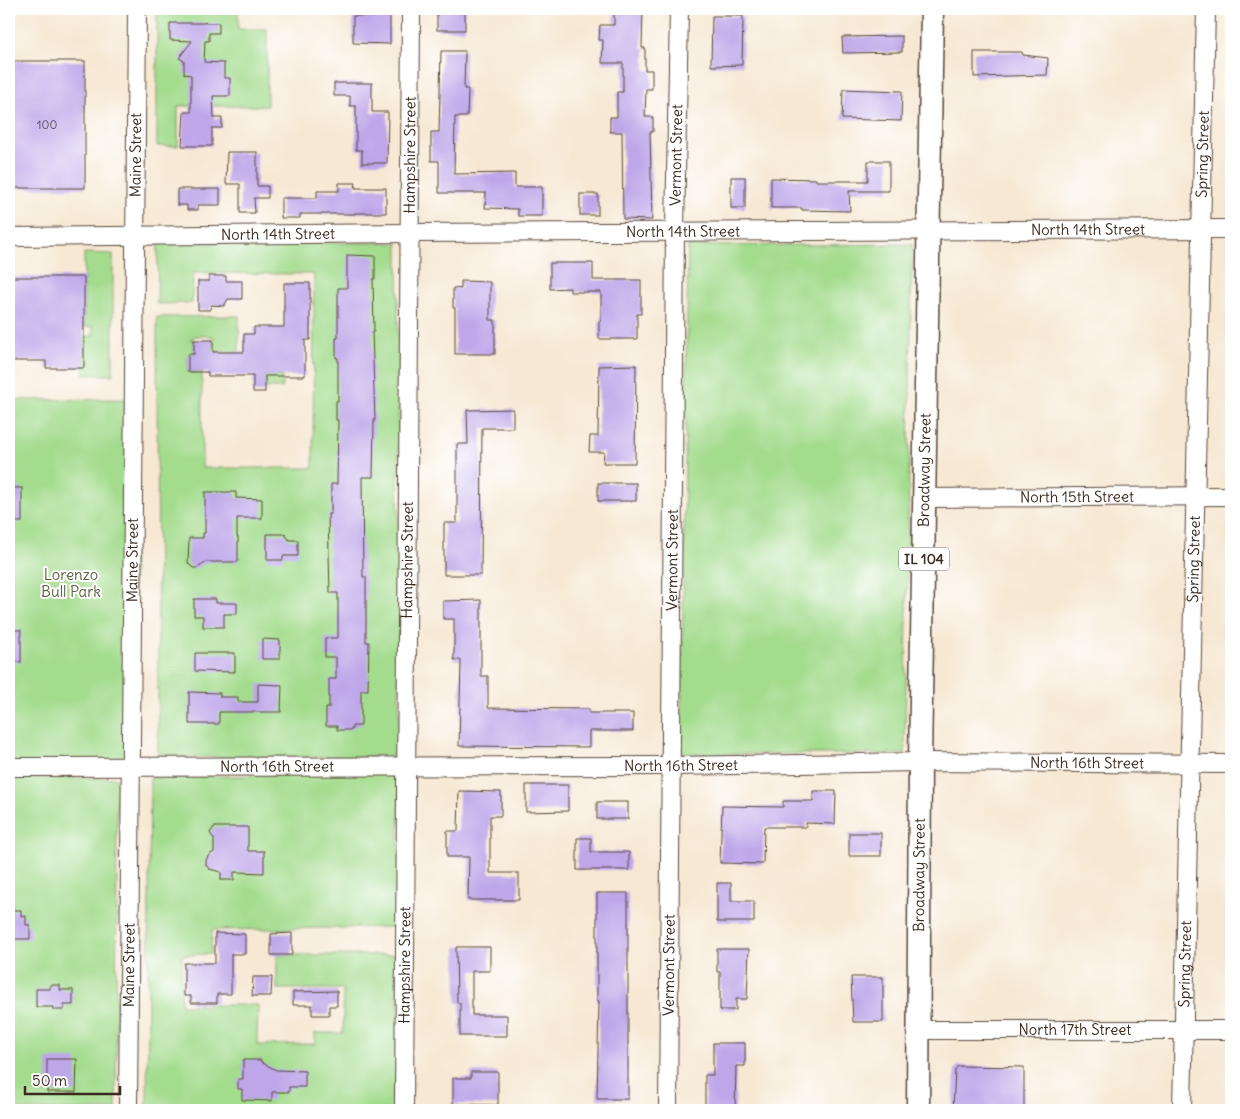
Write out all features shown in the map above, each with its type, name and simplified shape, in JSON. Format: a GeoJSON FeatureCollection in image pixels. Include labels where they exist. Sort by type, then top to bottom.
{"type":"FeatureCollection","features":[{"type":"Feature","properties":{"kind":"main road","name":"Broadway Street"},"geometry":{"type":"LineString","coordinates":[[918,1110],[920,762],[932,9]]}},
{"type":"Feature","properties":{"kind":"street","name":"Maine Street"},"geometry":{"type":"LineString","coordinates":[[128,1110],[137,9]]}},
{"type":"Feature","properties":{"kind":"street","name":"Hampshire Street"},"geometry":{"type":"LineString","coordinates":[[404,1110],[411,9]]}},
{"type":"Feature","properties":{"kind":"street","name":"Vermont Street"},"geometry":{"type":"LineString","coordinates":[[668,1110],[675,232],[679,9]]}},
{"type":"Feature","properties":{"kind":"street","name":"Spring Street"},"geometry":{"type":"LineString","coordinates":[[1182,1110],[1206,9]]}},
{"type":"Feature","properties":{"kind":"street","name":"North 14th Street"},"geometry":{"type":"LineString","coordinates":[[9,237],[928,230],[1231,230]]}},
{"type":"Feature","properties":{"kind":"street","name":"North 15th Street"},"geometry":{"type":"LineString","coordinates":[[924,498],[1231,496]]}},
{"type":"Feature","properties":{"kind":"street","name":"North 16th Street"},"geometry":{"type":"LineString","coordinates":[[9,767],[671,766],[920,762],[1231,764]]}},
{"type":"Feature","properties":{"kind":"street","name":"North 17th Street"},"geometry":{"type":"LineString","coordinates":[[919,1030],[1231,1030]]}},
{"type":"Feature","properties":{"kind":"green space"},"geometry":{"type":"Polygon","coordinates":[[[157,9],[238,9],[238,29],[267,29],[267,106],[178,106],[178,146],[157,146],[157,9]]]}},
{"type":"Feature","properties":{"kind":"green space"},"geometry":{"type":"Polygon","coordinates":[[[158,243],[398,243],[399,757],[158,757],[157,317],[239,316],[239,352],[213,352],[213,336],[196,336],[190,339],[194,340],[194,354],[188,354],[188,372],[202,372],[202,468],[313,468],[314,274],[193,273],[192,303],[157,304],[158,243]]]}},
{"type":"Feature","properties":{"kind":"green space"},"geometry":{"type":"Polygon","coordinates":[[[912,244],[905,754],[681,754],[688,246],[912,244]]]}},
{"type":"Feature","properties":{"kind":"green space"},"geometry":{"type":"Polygon","coordinates":[[[84,253],[113,254],[113,375],[84,375],[84,336],[93,336],[93,327],[84,327],[84,253]]]}},
{"type":"Feature","properties":{"kind":"green space"},"geometry":{"type":"Polygon","coordinates":[[[265,376],[282,376],[282,388],[265,388],[265,376]]]}},
{"type":"Feature","properties":{"kind":"green space","name":"Lorenzo Bull Park"},"geometry":{"type":"Polygon","coordinates":[[[134,399],[133,766],[9,767],[9,400],[134,399]]]}},
{"type":"Feature","properties":{"kind":"green space"},"geometry":{"type":"Polygon","coordinates":[[[399,772],[399,927],[212,930],[211,954],[182,955],[181,1005],[258,1005],[257,1045],[315,1044],[315,1033],[343,1033],[343,989],[277,989],[277,955],[399,955],[397,1110],[147,1110],[150,778],[399,772]]]}},
{"type":"Feature","properties":{"kind":"green space"},"geometry":{"type":"Polygon","coordinates":[[[9,778],[117,778],[116,1110],[9,1110],[9,778]]]}},
{"type":"Feature","properties":{"kind":"building"},"geometry":{"type":"Polygon","coordinates":[[[369,9],[390,9],[390,44],[353,43],[353,16],[369,16],[369,9]]]}},
{"type":"Feature","properties":{"kind":"building"},"geometry":{"type":"Polygon","coordinates":[[[437,9],[465,9],[465,30],[437,30],[437,9]]]}},
{"type":"Feature","properties":{"kind":"building"},"geometry":{"type":"Polygon","coordinates":[[[614,9],[643,9],[642,48],[645,48],[645,70],[652,70],[652,89],[646,89],[645,117],[653,117],[653,132],[650,132],[652,220],[623,219],[622,132],[610,132],[610,117],[617,117],[617,92],[623,92],[623,63],[602,63],[603,40],[599,40],[600,25],[614,25],[614,9]]]}},
{"type":"Feature","properties":{"kind":"building"},"geometry":{"type":"Polygon","coordinates":[[[712,16],[743,16],[742,65],[711,66],[712,16]]]}},
{"type":"Feature","properties":{"kind":"building"},"geometry":{"type":"Polygon","coordinates":[[[170,23],[219,23],[219,33],[209,33],[209,41],[205,41],[204,62],[224,63],[224,78],[230,78],[230,96],[213,96],[214,118],[222,118],[222,128],[212,128],[212,146],[182,146],[184,112],[191,112],[191,75],[184,74],[184,61],[179,58],[192,41],[170,40],[170,23]]]}},
{"type":"Feature","properties":{"kind":"building"},"geometry":{"type":"Polygon","coordinates":[[[902,36],[902,52],[843,53],[842,37],[902,36]]]}},
{"type":"Feature","properties":{"kind":"building"},"geometry":{"type":"Polygon","coordinates":[[[441,51],[465,51],[464,89],[468,89],[467,117],[455,117],[454,174],[515,173],[515,187],[542,187],[542,216],[518,216],[518,209],[485,208],[486,193],[439,193],[439,161],[431,161],[431,132],[439,132],[441,51]]]}},
{"type":"Feature","properties":{"kind":"building"},"geometry":{"type":"Polygon","coordinates":[[[974,52],[1022,52],[1023,55],[1048,58],[1047,75],[974,77],[974,52]]]}},
{"type":"Feature","properties":{"kind":"building"},"geometry":{"type":"Polygon","coordinates":[[[9,61],[85,61],[85,188],[9,188],[9,61]]]}},
{"type":"Feature","properties":{"kind":"building"},"geometry":{"type":"Polygon","coordinates":[[[334,83],[372,83],[372,112],[388,112],[387,163],[362,163],[362,150],[356,150],[356,106],[350,106],[350,96],[334,96],[334,83]]]}},
{"type":"Feature","properties":{"kind":"building"},"geometry":{"type":"Polygon","coordinates":[[[843,89],[902,91],[901,121],[842,119],[843,89]]]}},
{"type":"Feature","properties":{"kind":"building"},"geometry":{"type":"Polygon","coordinates":[[[227,152],[257,152],[257,186],[268,186],[268,198],[254,198],[255,213],[240,213],[240,184],[226,184],[227,152]]]}},
{"type":"Feature","properties":{"kind":"building"},"geometry":{"type":"Polygon","coordinates":[[[868,161],[889,161],[889,191],[849,191],[850,211],[771,208],[771,178],[816,179],[816,181],[868,181],[868,161]]]}},
{"type":"Feature","properties":{"kind":"building"},"geometry":{"type":"Polygon","coordinates":[[[731,177],[745,177],[745,208],[731,208],[731,177]]]}},
{"type":"Feature","properties":{"kind":"building"},"geometry":{"type":"Polygon","coordinates":[[[339,183],[356,183],[355,188],[386,188],[386,213],[300,214],[300,218],[281,218],[281,198],[317,198],[317,191],[339,191],[339,183]]]}},
{"type":"Feature","properties":{"kind":"building"},"geometry":{"type":"Polygon","coordinates":[[[177,189],[220,189],[220,205],[198,205],[198,210],[187,210],[187,205],[177,205],[177,189]]]}},
{"type":"Feature","properties":{"kind":"building"},"geometry":{"type":"Polygon","coordinates":[[[580,194],[598,194],[598,215],[580,215],[580,194]]]}},
{"type":"Feature","properties":{"kind":"building"},"geometry":{"type":"Polygon","coordinates":[[[347,255],[375,256],[375,279],[373,279],[374,332],[372,332],[375,420],[373,477],[362,477],[363,577],[366,577],[366,642],[369,642],[368,690],[361,690],[361,726],[352,726],[352,730],[337,730],[337,726],[326,726],[326,708],[329,708],[329,679],[336,679],[336,657],[325,657],[325,638],[338,638],[338,593],[330,593],[328,514],[331,514],[331,484],[337,484],[338,420],[336,420],[336,401],[338,401],[338,358],[336,358],[336,338],[338,338],[338,288],[347,288],[347,255]]]}},
{"type":"Feature","properties":{"kind":"building"},"geometry":{"type":"Polygon","coordinates":[[[550,263],[593,263],[593,280],[641,280],[641,314],[637,314],[637,339],[599,339],[601,292],[570,292],[570,288],[550,289],[550,263]]]}},
{"type":"Feature","properties":{"kind":"building"},"geometry":{"type":"Polygon","coordinates":[[[209,276],[226,276],[226,281],[242,281],[242,299],[228,299],[224,306],[211,305],[210,310],[198,310],[198,281],[209,281],[209,276]]]}},
{"type":"Feature","properties":{"kind":"building"},"geometry":{"type":"Polygon","coordinates":[[[9,277],[84,277],[84,368],[46,368],[46,361],[9,361],[9,277]]]}},
{"type":"Feature","properties":{"kind":"building"},"geometry":{"type":"Polygon","coordinates":[[[461,281],[490,282],[490,320],[495,320],[495,354],[455,354],[453,288],[461,289],[461,281]]]}},
{"type":"Feature","properties":{"kind":"building"},"geometry":{"type":"Polygon","coordinates":[[[284,283],[310,283],[310,340],[305,340],[305,376],[265,376],[265,392],[253,392],[253,376],[208,376],[208,372],[188,372],[188,354],[194,354],[194,340],[213,340],[213,352],[244,352],[244,334],[254,334],[254,327],[284,327],[284,283]]]}},
{"type":"Feature","properties":{"kind":"building"},"geometry":{"type":"Polygon","coordinates":[[[636,365],[635,463],[603,463],[604,452],[589,452],[590,436],[598,436],[599,366],[636,365]]]}},
{"type":"Feature","properties":{"kind":"building"},"geometry":{"type":"Polygon","coordinates":[[[513,409],[513,428],[482,428],[481,575],[444,575],[444,523],[457,523],[457,444],[468,444],[467,410],[513,409]]]}},
{"type":"Feature","properties":{"kind":"building"},"geometry":{"type":"Polygon","coordinates":[[[598,483],[636,483],[636,501],[598,501],[598,483]]]}},
{"type":"Feature","properties":{"kind":"building"},"geometry":{"type":"Polygon","coordinates":[[[9,488],[22,488],[22,522],[9,522],[9,488]]]}},
{"type":"Feature","properties":{"kind":"building"},"geometry":{"type":"Polygon","coordinates":[[[205,492],[236,492],[236,498],[262,499],[262,518],[237,518],[238,562],[207,562],[197,568],[193,568],[188,563],[189,538],[203,538],[203,533],[205,533],[205,492]]]}},
{"type":"Feature","properties":{"kind":"building"},"geometry":{"type":"Polygon","coordinates":[[[267,534],[285,534],[289,540],[298,540],[298,556],[283,556],[283,560],[267,560],[267,534]]]}},
{"type":"Feature","properties":{"kind":"building"},"geometry":{"type":"Polygon","coordinates":[[[194,599],[216,599],[216,603],[237,603],[237,614],[224,614],[224,627],[203,627],[203,616],[194,616],[194,599]]]}},
{"type":"Feature","properties":{"kind":"building"},"geometry":{"type":"Polygon","coordinates":[[[481,600],[481,676],[488,676],[488,708],[589,709],[589,713],[633,713],[633,731],[589,731],[589,747],[459,746],[461,660],[454,660],[454,619],[443,619],[443,601],[481,600]]]}},
{"type":"Feature","properties":{"kind":"building"},"geometry":{"type":"Polygon","coordinates":[[[9,630],[21,630],[21,662],[9,662],[9,630]]]}},
{"type":"Feature","properties":{"kind":"building"},"geometry":{"type":"Polygon","coordinates":[[[262,639],[280,640],[280,659],[262,659],[262,639]]]}},
{"type":"Feature","properties":{"kind":"building"},"geometry":{"type":"Polygon","coordinates":[[[195,653],[235,653],[235,672],[195,671],[195,653]]]}},
{"type":"Feature","properties":{"kind":"building"},"geometry":{"type":"Polygon","coordinates":[[[258,684],[282,685],[281,712],[219,712],[219,724],[189,724],[189,692],[220,693],[220,697],[238,697],[238,702],[258,702],[258,684]]]}},
{"type":"Feature","properties":{"kind":"building"},"geometry":{"type":"Polygon","coordinates":[[[526,785],[568,785],[568,811],[526,812],[526,785]]]}},
{"type":"Feature","properties":{"kind":"building"},"geometry":{"type":"Polygon","coordinates":[[[459,791],[501,792],[501,816],[490,816],[490,873],[519,873],[519,900],[468,900],[469,857],[447,857],[447,831],[458,831],[459,791]]]}},
{"type":"Feature","properties":{"kind":"building"},"geometry":{"type":"Polygon","coordinates":[[[813,791],[836,791],[835,824],[806,823],[806,827],[764,827],[763,864],[720,863],[722,806],[783,807],[783,801],[813,801],[813,791]]]}},
{"type":"Feature","properties":{"kind":"building"},"geometry":{"type":"Polygon","coordinates":[[[597,802],[628,802],[628,819],[597,819],[597,802]]]}},
{"type":"Feature","properties":{"kind":"building"},"geometry":{"type":"Polygon","coordinates":[[[214,827],[248,827],[248,851],[264,851],[264,873],[234,872],[234,880],[221,880],[221,872],[209,869],[206,865],[206,860],[214,852],[214,839],[210,833],[214,827]]]}},
{"type":"Feature","properties":{"kind":"building"},"geometry":{"type":"Polygon","coordinates":[[[849,833],[881,833],[881,856],[849,856],[849,833]]]}},
{"type":"Feature","properties":{"kind":"building"},"geometry":{"type":"Polygon","coordinates":[[[577,838],[591,838],[591,852],[629,852],[629,870],[577,870],[577,838]]]}},
{"type":"Feature","properties":{"kind":"building"},"geometry":{"type":"Polygon","coordinates":[[[717,883],[731,883],[731,901],[754,901],[754,922],[717,922],[717,883]]]}},
{"type":"Feature","properties":{"kind":"building"},"geometry":{"type":"Polygon","coordinates":[[[597,893],[628,893],[628,1099],[597,1099],[599,1001],[597,1001],[597,893]]]}},
{"type":"Feature","properties":{"kind":"building"},"geometry":{"type":"Polygon","coordinates":[[[9,910],[21,910],[21,916],[26,916],[26,925],[30,925],[30,939],[9,939],[9,910]]]}},
{"type":"Feature","properties":{"kind":"building"},"geometry":{"type":"Polygon","coordinates":[[[215,933],[245,934],[245,954],[231,954],[231,994],[217,994],[217,1003],[191,1003],[191,996],[184,996],[184,963],[215,963],[215,933]]]}},
{"type":"Feature","properties":{"kind":"building"},"geometry":{"type":"Polygon","coordinates":[[[292,933],[292,955],[271,955],[271,934],[292,933]]]}},
{"type":"Feature","properties":{"kind":"building"},"geometry":{"type":"Polygon","coordinates":[[[456,947],[490,947],[490,971],[472,971],[472,1015],[507,1015],[507,1036],[460,1036],[460,1003],[457,1003],[456,947]]]}},
{"type":"Feature","properties":{"kind":"building"},"geometry":{"type":"Polygon","coordinates":[[[717,949],[749,949],[747,999],[736,999],[736,1010],[720,1010],[720,972],[717,972],[717,949]]]}},
{"type":"Feature","properties":{"kind":"building"},"geometry":{"type":"Polygon","coordinates":[[[253,977],[272,977],[271,996],[252,996],[253,977]]]}},
{"type":"Feature","properties":{"kind":"building"},"geometry":{"type":"Polygon","coordinates":[[[851,977],[883,977],[883,1022],[853,1022],[851,977]]]}},
{"type":"Feature","properties":{"kind":"building"},"geometry":{"type":"Polygon","coordinates":[[[50,985],[60,985],[60,990],[73,990],[73,1005],[64,1005],[64,1010],[53,1010],[53,1007],[36,1007],[36,989],[50,989],[50,985]]]}},
{"type":"Feature","properties":{"kind":"building"},"geometry":{"type":"Polygon","coordinates":[[[337,991],[337,1006],[329,1006],[329,1015],[312,1015],[312,1005],[293,1005],[293,992],[337,991]]]}},
{"type":"Feature","properties":{"kind":"building"},"geometry":{"type":"Polygon","coordinates":[[[713,1043],[745,1043],[745,1066],[736,1066],[735,1110],[705,1110],[705,1075],[713,1075],[713,1043]]]}},
{"type":"Feature","properties":{"kind":"building"},"geometry":{"type":"Polygon","coordinates":[[[47,1059],[77,1059],[76,1092],[47,1092],[47,1059]]]}},
{"type":"Feature","properties":{"kind":"building"},"geometry":{"type":"Polygon","coordinates":[[[243,1060],[261,1060],[261,1062],[276,1070],[305,1071],[305,1087],[289,1087],[289,1092],[272,1092],[272,1101],[242,1100],[242,1089],[238,1089],[238,1079],[243,1079],[243,1060]]]}},
{"type":"Feature","properties":{"kind":"building"},"geometry":{"type":"Polygon","coordinates":[[[958,1066],[1024,1067],[1024,1110],[953,1110],[955,1070],[958,1066]]]}},
{"type":"Feature","properties":{"kind":"building"},"geometry":{"type":"Polygon","coordinates":[[[471,1072],[498,1072],[498,1105],[453,1104],[453,1078],[471,1078],[471,1072]]]}}]}
